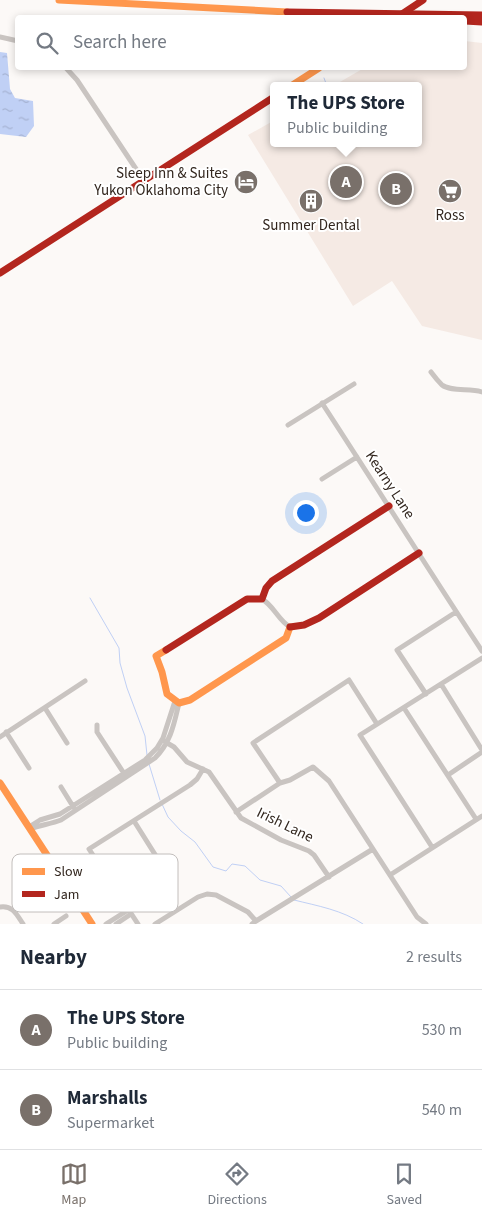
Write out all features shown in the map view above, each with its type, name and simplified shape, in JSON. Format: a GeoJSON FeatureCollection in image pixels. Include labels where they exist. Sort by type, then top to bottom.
{"type":"FeatureCollection","features":[{"type":"Feature","properties":{"kind":"main road"},"geometry":{"type":"LineString","coordinates":[[60,0],[211,9],[482,15]]}},
{"type":"Feature","properties":{"kind":"main road"},"geometry":{"type":"LineString","coordinates":[[400,15],[423,0]]}},
{"type":"Feature","properties":{"kind":"main road"},"geometry":{"type":"LineString","coordinates":[[467,21],[482,22]]}},
{"type":"Feature","properties":{"kind":"main road"},"geometry":{"type":"LineString","coordinates":[[297,82],[316,70]]}},
{"type":"Feature","properties":{"kind":"main road"},"geometry":{"type":"LineString","coordinates":[[0,273],[270,100]]}},
{"type":"Feature","properties":{"kind":"main road"},"geometry":{"type":"LineString","coordinates":[[389,506],[272,580],[266,588],[262,600],[248,599],[240,603],[156,656],[164,687],[177,702],[190,700],[286,638],[290,627],[304,625],[319,618],[419,553]]}},
{"type":"Feature","properties":{"kind":"main road"},"geometry":{"type":"LineString","coordinates":[[0,783],[46,854]]}},
{"type":"Feature","properties":{"kind":"main road"},"geometry":{"type":"LineString","coordinates":[[84,912],[92,924]]}},
{"type":"Feature","properties":{"kind":"street"},"geometry":{"type":"LineString","coordinates":[[0,37],[15,40]]}},
{"type":"Feature","properties":{"kind":"street"},"geometry":{"type":"LineString","coordinates":[[68,70],[77,80],[144,181]]}},
{"type":"Feature","properties":{"kind":"street"},"geometry":{"type":"LineString","coordinates":[[431,372],[443,386],[452,389],[482,392]]}},
{"type":"Feature","properties":{"kind":"street"},"geometry":{"type":"LineString","coordinates":[[288,425],[354,384]]}},
{"type":"Feature","properties":{"kind":"street","name":"Kearny Lane"},"geometry":{"type":"LineString","coordinates":[[322,403],[435,581],[482,651]]}},
{"type":"Feature","properties":{"kind":"street"},"geometry":{"type":"LineString","coordinates":[[322,479],[357,456]]}},
{"type":"Feature","properties":{"kind":"street"},"geometry":{"type":"LineString","coordinates":[[262,600],[271,607],[283,623],[290,627]]}},
{"type":"Feature","properties":{"kind":"street"},"geometry":{"type":"LineString","coordinates":[[426,694],[397,650],[456,612]]}},
{"type":"Feature","properties":{"kind":"street"},"geometry":{"type":"LineString","coordinates":[[432,847],[360,735],[482,658]]}},
{"type":"Feature","properties":{"kind":"street"},"geometry":{"type":"LineString","coordinates":[[280,783],[253,743],[349,680],[377,724]]}},
{"type":"Feature","properties":{"kind":"street"},"geometry":{"type":"LineString","coordinates":[[0,737],[85,681]]}},
{"type":"Feature","properties":{"kind":"street"},"geometry":{"type":"LineString","coordinates":[[441,684],[482,751],[448,775]]}},
{"type":"Feature","properties":{"kind":"street"},"geometry":{"type":"LineString","coordinates":[[29,828],[56,822],[74,808],[125,776],[145,760],[165,741],[177,702]]}},
{"type":"Feature","properties":{"kind":"street"},"geometry":{"type":"LineString","coordinates":[[45,708],[67,743]]}},
{"type":"Feature","properties":{"kind":"street"},"geometry":{"type":"LineString","coordinates":[[404,708],[476,819]]}},
{"type":"Feature","properties":{"kind":"street"},"geometry":{"type":"LineString","coordinates":[[97,725],[97,732],[125,776]]}},
{"type":"Feature","properties":{"kind":"street"},"geometry":{"type":"LineString","coordinates":[[6,732],[29,768]]}},
{"type":"Feature","properties":{"kind":"street","name":"Irish Lane"},"geometry":{"type":"LineString","coordinates":[[165,741],[174,746],[187,762],[209,772],[236,812],[246,822],[281,840],[309,851],[314,855],[329,877]]}},
{"type":"Feature","properties":{"kind":"street"},"geometry":{"type":"LineString","coordinates":[[236,812],[280,783],[290,780],[313,767],[329,781],[417,917],[426,924]]}},
{"type":"Feature","properties":{"kind":"street"},"geometry":{"type":"LineString","coordinates":[[92,854],[89,849],[190,785],[197,779],[203,769]]}},
{"type":"Feature","properties":{"kind":"street"},"geometry":{"type":"LineString","coordinates":[[61,787],[74,808]]}},
{"type":"Feature","properties":{"kind":"street"},"geometry":{"type":"LineString","coordinates":[[390,875],[482,816]]}},
{"type":"Feature","properties":{"kind":"street"},"geometry":{"type":"LineString","coordinates":[[134,821],[155,854]]}},
{"type":"Feature","properties":{"kind":"street"},"geometry":{"type":"LineString","coordinates":[[178,910],[198,897],[207,894],[216,895],[248,912],[254,923],[373,849]]}},
{"type":"Feature","properties":{"kind":"street"},"geometry":{"type":"LineString","coordinates":[[0,908],[5,906],[12,909]]}},
{"type":"Feature","properties":{"kind":"street"},"geometry":{"type":"LineString","coordinates":[[14,912],[23,924]]}},
{"type":"Feature","properties":{"kind":"street"},"geometry":{"type":"LineString","coordinates":[[106,924],[130,912]]}},
{"type":"Feature","properties":{"kind":"street"},"geometry":{"type":"LineString","coordinates":[[116,924],[130,912]]}},
{"type":"Feature","properties":{"kind":"street"},"geometry":{"type":"LineString","coordinates":[[130,912],[138,924]]}},
{"type":"Feature","properties":{"kind":"street"},"geometry":{"type":"LineString","coordinates":[[156,924],[175,912]]}},
{"type":"Feature","properties":{"kind":"street"},"geometry":{"type":"LineString","coordinates":[[54,924],[66,916]]}},
{"type":"Feature","properties":{"kind":"shaded area"},"geometry":{"type":"Polygon","coordinates":[[[467,41],[482,43],[482,340],[422,326],[392,281],[353,306],[248,135],[270,123],[270,147],[422,147],[422,82],[340,82],[361,70],[467,70],[467,41]]]}},
{"type":"Feature","properties":{"kind":"water"},"geometry":{"type":"Polygon","coordinates":[[[0,52],[7,53],[10,89],[15,98],[33,101],[34,126],[26,137],[0,134],[0,52]]]}},
{"type":"Feature","properties":{"kind":"waterway"},"geometry":{"type":"LineString","coordinates":[[324,78],[326,82]]}},
{"type":"Feature","properties":{"kind":"waterway"},"geometry":{"type":"LineString","coordinates":[[90,598],[119,648],[120,663],[127,688],[145,736],[147,755]]}},
{"type":"Feature","properties":{"kind":"waterway"},"geometry":{"type":"LineString","coordinates":[[149,764],[160,800]]}},
{"type":"Feature","properties":{"kind":"waterway"},"geometry":{"type":"LineString","coordinates":[[162,804],[168,817],[195,842],[213,867],[226,871],[232,864],[245,866],[260,880],[281,886],[291,897]]}},
{"type":"Feature","properties":{"kind":"waterway"},"geometry":{"type":"LineString","coordinates":[[294,900],[338,912],[363,924]]}},
{"type":"Feature","properties":{"kind":"traffic: slow"},"geometry":{"type":"LineString","coordinates":[[59,0],[287,12]]}},
{"type":"Feature","properties":{"kind":"traffic: slow"},"geometry":{"type":"LineString","coordinates":[[297,82],[316,70]]}},
{"type":"Feature","properties":{"kind":"traffic: slow"},"geometry":{"type":"LineString","coordinates":[[166,650],[156,656],[167,694],[179,703],[190,700],[286,638],[290,627]]}},
{"type":"Feature","properties":{"kind":"traffic: slow"},"geometry":{"type":"LineString","coordinates":[[0,783],[46,854]]}},
{"type":"Feature","properties":{"kind":"traffic: slow"},"geometry":{"type":"LineString","coordinates":[[84,912],[92,924]]}},
{"type":"Feature","properties":{"kind":"traffic: jam"},"geometry":{"type":"LineString","coordinates":[[400,15],[423,0]]}},
{"type":"Feature","properties":{"kind":"traffic: jam"},"geometry":{"type":"LineString","coordinates":[[287,12],[482,15]]}},
{"type":"Feature","properties":{"kind":"traffic: jam"},"geometry":{"type":"LineString","coordinates":[[467,21],[482,22]]}},
{"type":"Feature","properties":{"kind":"traffic: jam"},"geometry":{"type":"LineString","coordinates":[[0,273],[270,100]]}},
{"type":"Feature","properties":{"kind":"traffic: jam"},"geometry":{"type":"LineString","coordinates":[[166,650],[247,599],[262,599],[266,588],[272,581],[389,506]]}},
{"type":"Feature","properties":{"kind":"traffic: jam"},"geometry":{"type":"LineString","coordinates":[[290,627],[304,625],[319,618],[419,553]]}},
{"type":"Feature","properties":{"kind":"place","name":"Sleep Inn & Suites Yukon Oklahoma City"},"geometry":{"type":"Point","coordinates":[246,182]}},
{"type":"Feature","properties":{"kind":"place","name":"The UPS Store"},"geometry":{"type":"Point","coordinates":[346,182]}},
{"type":"Feature","properties":{"kind":"place","name":"Marshalls"},"geometry":{"type":"Point","coordinates":[396,189]}},
{"type":"Feature","properties":{"kind":"place","name":"Ross"},"geometry":{"type":"Point","coordinates":[450,191]}},
{"type":"Feature","properties":{"kind":"place","name":"Summer Dental"},"geometry":{"type":"Point","coordinates":[311,201]}}]}
